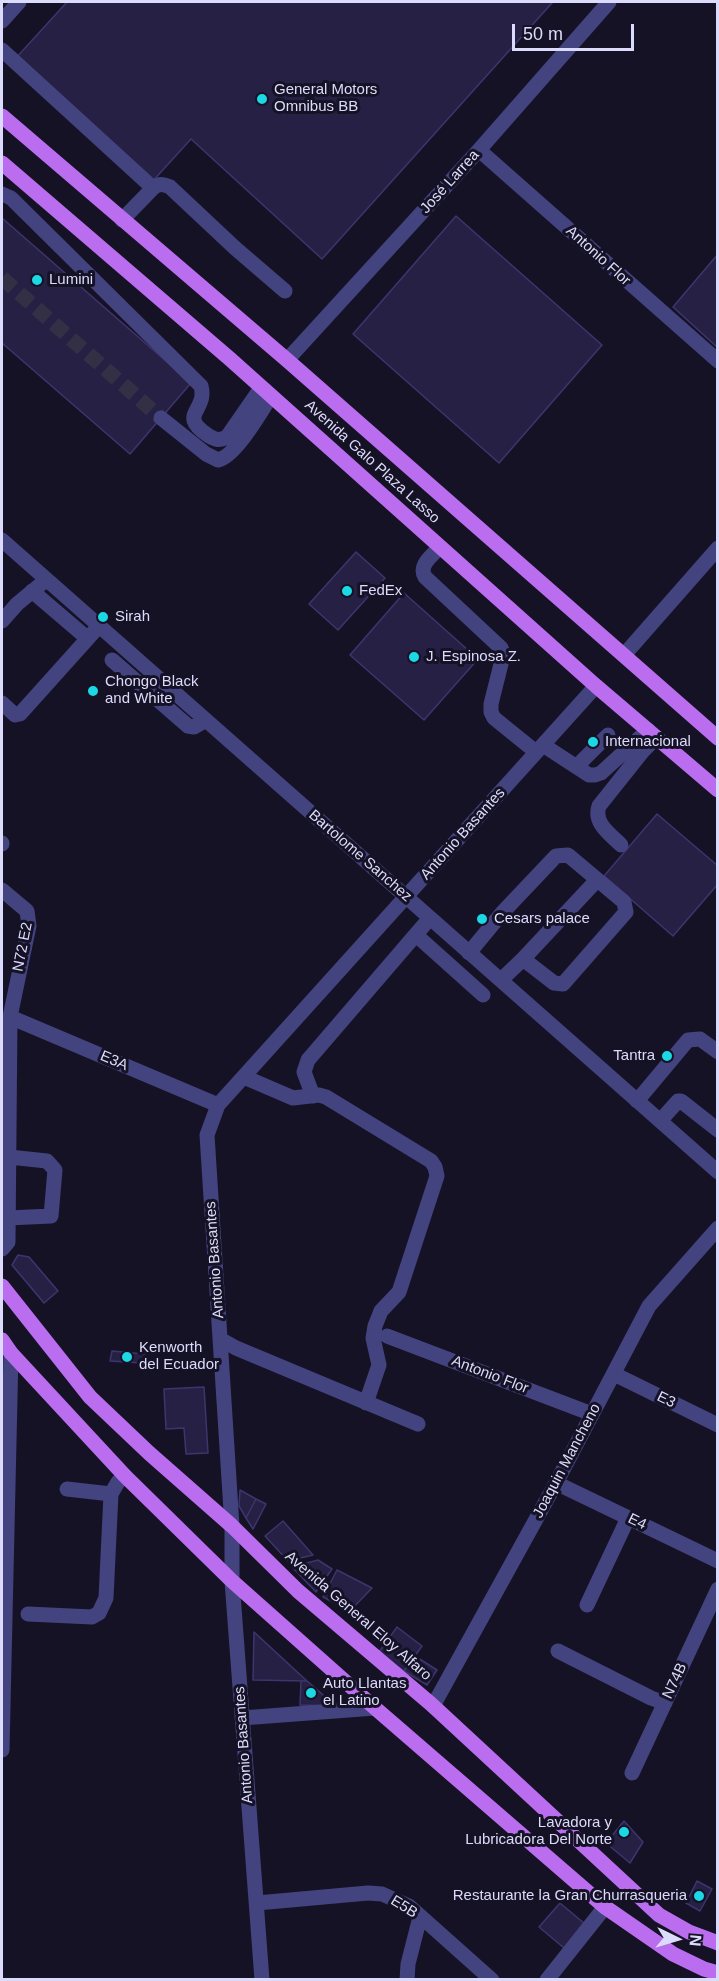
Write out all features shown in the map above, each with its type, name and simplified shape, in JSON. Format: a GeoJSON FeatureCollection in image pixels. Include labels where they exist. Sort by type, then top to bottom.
{"type":"FeatureCollection","features":[{"type":"Feature","properties":{"kind":"main road","name":"Avenida Galo Plaza Lasso"},"geometry":{"type":"LineString","coordinates":[[2,116],[287,360],[717,738]]}},
{"type":"Feature","properties":{"kind":"main road","name":"Avenida Galo Plaza Lasso"},"geometry":{"type":"LineString","coordinates":[[2,163],[266,392],[596,686],[717,790]]}},
{"type":"Feature","properties":{"kind":"main road","name":"Avenida General Eloy Alfaro"},"geometry":{"type":"LineString","coordinates":[[2,1286],[90,1397],[232,1526],[298,1591],[433,1706],[659,1916],[689,1932],[717,1943]]}},
{"type":"Feature","properties":{"kind":"main road"},"geometry":{"type":"LineString","coordinates":[[2,1340],[11,1353],[124,1476],[232,1581],[375,1708],[605,1907],[673,1954],[717,1973]]}},
{"type":"Feature","properties":{"kind":"street"},"geometry":{"type":"LineString","coordinates":[[2,21],[19,2]]}},
{"type":"Feature","properties":{"kind":"street","name":"José Larrea"},"geometry":{"type":"LineString","coordinates":[[287,360],[479,150],[609,2]]}},
{"type":"Feature","properties":{"kind":"street"},"geometry":{"type":"LineString","coordinates":[[2,50],[153,188]]}},
{"type":"Feature","properties":{"kind":"street","name":"Antonio Flor"},"geometry":{"type":"LineString","coordinates":[[479,150],[717,361]]}},
{"type":"Feature","properties":{"kind":"street"},"geometry":{"type":"LineString","coordinates":[[122,220],[158,184],[170,187],[285,291]]}},
{"type":"Feature","properties":{"kind":"street"},"geometry":{"type":"LineString","coordinates":[[2,194],[11,198],[201,386],[202,394],[194,420],[196,427],[215,440],[226,437],[266,392]]}},
{"type":"Feature","properties":{"kind":"street"},"geometry":{"type":"LineString","coordinates":[[161,418],[206,454],[218,460],[223,459],[250,430],[266,392]]}},
{"type":"Feature","properties":{"kind":"street","name":"Bartolome Sanchez"},"geometry":{"type":"LineString","coordinates":[[2,540],[717,1172]]}},
{"type":"Feature","properties":{"kind":"street"},"geometry":{"type":"LineString","coordinates":[[440,547],[423,567],[425,577],[501,648],[503,653],[491,704],[494,718],[540,748],[577,766],[589,775],[601,772],[652,734]]}},
{"type":"Feature","properties":{"kind":"street"},"geometry":{"type":"LineString","coordinates":[[624,655],[717,548]]}},
{"type":"Feature","properties":{"kind":"street"},"geometry":{"type":"LineString","coordinates":[[2,621],[32,591],[48,581]]}},
{"type":"Feature","properties":{"kind":"street"},"geometry":{"type":"LineString","coordinates":[[32,591],[87,638]]}},
{"type":"Feature","properties":{"kind":"street"},"geometry":{"type":"LineString","coordinates":[[2,703],[15,715],[20,714],[99,626]]}},
{"type":"Feature","properties":{"kind":"street"},"geometry":{"type":"LineString","coordinates":[[112,660],[188,726],[194,727],[206,720]]}},
{"type":"Feature","properties":{"kind":"street","name":"Antonio Basantes"},"geometry":{"type":"LineString","coordinates":[[263,1979],[232,1581],[232,1526],[207,1135],[218,1106],[596,686]]}},
{"type":"Feature","properties":{"kind":"street"},"geometry":{"type":"LineString","coordinates":[[621,845],[597,819],[597,813],[606,797],[642,752],[652,734]]}},
{"type":"Feature","properties":{"kind":"street"},"geometry":{"type":"LineString","coordinates":[[577,766],[608,735]]}},
{"type":"Feature","properties":{"kind":"street"},"geometry":{"type":"LineString","coordinates":[[470,953],[502,913],[556,856],[562,854],[568,855],[624,902],[626,912],[563,984],[554,983],[523,959]]}},
{"type":"Feature","properties":{"kind":"street"},"geometry":{"type":"LineString","coordinates":[[501,980],[597,880]]}},
{"type":"Feature","properties":{"kind":"street","name":"N72 E2"},"geometry":{"type":"LineString","coordinates":[[2,890],[27,911],[29,918],[10,1017]]}},
{"type":"Feature","properties":{"kind":"street"},"geometry":{"type":"LineString","coordinates":[[313,1096],[304,1072],[308,1060],[430,918]]}},
{"type":"Feature","properties":{"kind":"street"},"geometry":{"type":"LineString","coordinates":[[416,935],[483,994]]}},
{"type":"Feature","properties":{"kind":"street"},"geometry":{"type":"LineString","coordinates":[[2,1249],[8,1242],[10,1017]]}},
{"type":"Feature","properties":{"kind":"street","name":"E3A"},"geometry":{"type":"LineString","coordinates":[[10,1017],[218,1106]]}},
{"type":"Feature","properties":{"kind":"street"},"geometry":{"type":"LineString","coordinates":[[637,1101],[688,1040],[700,1039],[717,1052]]}},
{"type":"Feature","properties":{"kind":"street"},"geometry":{"type":"LineString","coordinates":[[244,1077],[293,1098],[326,1097],[431,1161],[435,1167],[437,1176],[399,1292],[381,1311],[375,1326],[373,1338],[379,1365],[366,1403]]}},
{"type":"Feature","properties":{"kind":"street"},"geometry":{"type":"LineString","coordinates":[[660,1122],[678,1101],[681,1101],[717,1130]]}},
{"type":"Feature","properties":{"kind":"street"},"geometry":{"type":"LineString","coordinates":[[8,1218],[51,1216],[55,1170],[47,1161],[9,1157]]}},
{"type":"Feature","properties":{"kind":"street","name":"Joaquin Mancheno"},"geometry":{"type":"LineString","coordinates":[[433,1706],[556,1484],[649,1306],[717,1228]]}},
{"type":"Feature","properties":{"kind":"street","name":"Antonio Flor"},"geometry":{"type":"LineString","coordinates":[[387,1336],[592,1414]]}},
{"type":"Feature","properties":{"kind":"street"},"geometry":{"type":"LineString","coordinates":[[220,1339],[236,1348],[418,1424]]}},
{"type":"Feature","properties":{"kind":"street"},"geometry":{"type":"LineString","coordinates":[[2,1750],[5,1421],[11,1353]]}},
{"type":"Feature","properties":{"kind":"street","name":"E3"},"geometry":{"type":"LineString","coordinates":[[614,1374],[717,1425]]}},
{"type":"Feature","properties":{"kind":"street"},"geometry":{"type":"LineString","coordinates":[[28,1614],[92,1617],[104,1606],[111,1494],[124,1476]]}},
{"type":"Feature","properties":{"kind":"street","name":"E4"},"geometry":{"type":"LineString","coordinates":[[556,1484],[717,1561]]}},
{"type":"Feature","properties":{"kind":"street"},"geometry":{"type":"LineString","coordinates":[[67,1489],[111,1494]]}},
{"type":"Feature","properties":{"kind":"street"},"geometry":{"type":"LineString","coordinates":[[587,1605],[628,1518]]}},
{"type":"Feature","properties":{"kind":"street","name":"N74B"},"geometry":{"type":"LineString","coordinates":[[632,1773],[717,1589]]}},
{"type":"Feature","properties":{"kind":"street"},"geometry":{"type":"LineString","coordinates":[[558,1651],[665,1703]]}},
{"type":"Feature","properties":{"kind":"street"},"geometry":{"type":"LineString","coordinates":[[242,1718],[375,1708]]}},
{"type":"Feature","properties":{"kind":"street","name":"E5B"},"geometry":{"type":"LineString","coordinates":[[257,1904],[369,1893],[382,1894],[409,1906],[492,1980]]}},
{"type":"Feature","properties":{"kind":"street"},"geometry":{"type":"LineString","coordinates":[[547,1980],[605,1907]]}},
{"type":"Feature","properties":{"kind":"street"},"geometry":{"type":"LineString","coordinates":[[407,1980],[408,1964],[420,1917]]}},
{"type":"Feature","properties":{"kind":"building","name":"General Motors Omnibus BB"},"geometry":{"type":"Polygon","coordinates":[[[67,2],[552,3],[322,259],[191,139],[151,183],[15,59],[67,2]]]}},
{"type":"Feature","properties":{"kind":"building"},"geometry":{"type":"Polygon","coordinates":[[[456,216],[602,345],[499,463],[353,334],[456,216]]]}},
{"type":"Feature","properties":{"kind":"building","name":"Lumini"},"geometry":{"type":"Polygon","coordinates":[[[2,218],[191,383],[130,454],[2,343],[2,218]]]}},
{"type":"Feature","properties":{"kind":"building"},"geometry":{"type":"Polygon","coordinates":[[[718,254],[718,348],[673,307],[718,254]]]}},
{"type":"Feature","properties":{"kind":"building","name":"FedEx"},"geometry":{"type":"Polygon","coordinates":[[[356,552],[385,578],[338,630],[309,604],[356,552]]]}},
{"type":"Feature","properties":{"kind":"building","name":"J. Espinosa Z."},"geometry":{"type":"Polygon","coordinates":[[[404,593],[478,659],[424,720],[350,655],[404,593]]]}},
{"type":"Feature","properties":{"kind":"building"},"geometry":{"type":"Polygon","coordinates":[[[657,814],[718,866],[718,884],[673,936],[604,876],[657,814]]]}},
{"type":"Feature","properties":{"kind":"building"},"geometry":{"type":"Polygon","coordinates":[[[18,1255],[29,1257],[58,1291],[44,1303],[12,1265],[18,1255]]]}},
{"type":"Feature","properties":{"kind":"building","name":"Kenworth del Ecuador"},"geometry":{"type":"Polygon","coordinates":[[[112,1351],[144,1354],[143,1363],[110,1361],[112,1351]]]}},
{"type":"Feature","properties":{"kind":"building"},"geometry":{"type":"Polygon","coordinates":[[[204,1387],[208,1453],[186,1454],[184,1428],[166,1429],[164,1389],[204,1387]]]}},
{"type":"Feature","properties":{"kind":"building"},"geometry":{"type":"Polygon","coordinates":[[[240,1490],[256,1499],[246,1518],[239,1506],[240,1490]]]}},
{"type":"Feature","properties":{"kind":"building"},"geometry":{"type":"Polygon","coordinates":[[[256,1499],[266,1504],[253,1529],[246,1518],[256,1499]]]}},
{"type":"Feature","properties":{"kind":"building"},"geometry":{"type":"Polygon","coordinates":[[[283,1521],[313,1555],[288,1561],[265,1536],[283,1521]]]}},
{"type":"Feature","properties":{"kind":"building"},"geometry":{"type":"Polygon","coordinates":[[[318,1560],[332,1569],[316,1592],[292,1567],[318,1560]]]}},
{"type":"Feature","properties":{"kind":"building"},"geometry":{"type":"Polygon","coordinates":[[[337,1570],[372,1588],[350,1611],[323,1597],[337,1570]]]}},
{"type":"Feature","properties":{"kind":"building"},"geometry":{"type":"Polygon","coordinates":[[[397,1627],[422,1646],[404,1671],[379,1652],[397,1627]]]}},
{"type":"Feature","properties":{"kind":"building"},"geometry":{"type":"Polygon","coordinates":[[[254,1632],[307,1681],[253,1680],[254,1632]]]}},
{"type":"Feature","properties":{"kind":"building"},"geometry":{"type":"Polygon","coordinates":[[[415,1656],[437,1670],[427,1685],[404,1671],[415,1656]]]}},
{"type":"Feature","properties":{"kind":"building","name":"Auto Llantas el Latino"},"geometry":{"type":"Polygon","coordinates":[[[301,1681],[307,1681],[336,1706],[300,1705],[301,1681]]]}},
{"type":"Feature","properties":{"kind":"building","name":"Lavadora y Lubricadora Del Norte"},"geometry":{"type":"Polygon","coordinates":[[[624,1821],[643,1842],[630,1863],[606,1843],[624,1821]]]}},
{"type":"Feature","properties":{"kind":"building","name":"Restaurante la Gran Churrasqueria"},"geometry":{"type":"Polygon","coordinates":[[[697,1881],[712,1889],[700,1911],[686,1903],[697,1881]]]}},
{"type":"Feature","properties":{"kind":"building"},"geometry":{"type":"Polygon","coordinates":[[[560,1903],[585,1924],[564,1948],[539,1927],[560,1903]]]}},
{"type":"Feature","properties":{"kind":"tunnel"},"geometry":{"type":"LineString","coordinates":[[2,278],[161,418]]}},
{"type":"Feature","properties":{"kind":"place","name":"General Motors Omnibus BB"},"geometry":{"type":"Point","coordinates":[262,99]}},
{"type":"Feature","properties":{"kind":"place","name":"Lumini"},"geometry":{"type":"Point","coordinates":[37,280]}},
{"type":"Feature","properties":{"kind":"place","name":"FedEx"},"geometry":{"type":"Point","coordinates":[347,591]}},
{"type":"Feature","properties":{"kind":"place","name":"Sirah"},"geometry":{"type":"Point","coordinates":[103,617]}},
{"type":"Feature","properties":{"kind":"place","name":"J. Espinosa Z."},"geometry":{"type":"Point","coordinates":[414,657]}},
{"type":"Feature","properties":{"kind":"place","name":"Chongo Black and White"},"geometry":{"type":"Point","coordinates":[93,691]}},
{"type":"Feature","properties":{"kind":"place","name":"Internacional"},"geometry":{"type":"Point","coordinates":[593,742]}},
{"type":"Feature","properties":{"kind":"place","name":"Cesars palace"},"geometry":{"type":"Point","coordinates":[482,919]}},
{"type":"Feature","properties":{"kind":"place","name":"Tantra"},"geometry":{"type":"Point","coordinates":[667,1056]}},
{"type":"Feature","properties":{"kind":"place","name":"Kenworth del Ecuador"},"geometry":{"type":"Point","coordinates":[127,1357]}},
{"type":"Feature","properties":{"kind":"place","name":"Auto Llantas el Latino"},"geometry":{"type":"Point","coordinates":[311,1693]}},
{"type":"Feature","properties":{"kind":"place","name":"Lavadora y Lubricadora Del Norte"},"geometry":{"type":"Point","coordinates":[624,1832]}},
{"type":"Feature","properties":{"kind":"place","name":"Restaurante la Gran Churrasqueria"},"geometry":{"type":"Point","coordinates":[699,1896]}}]}
